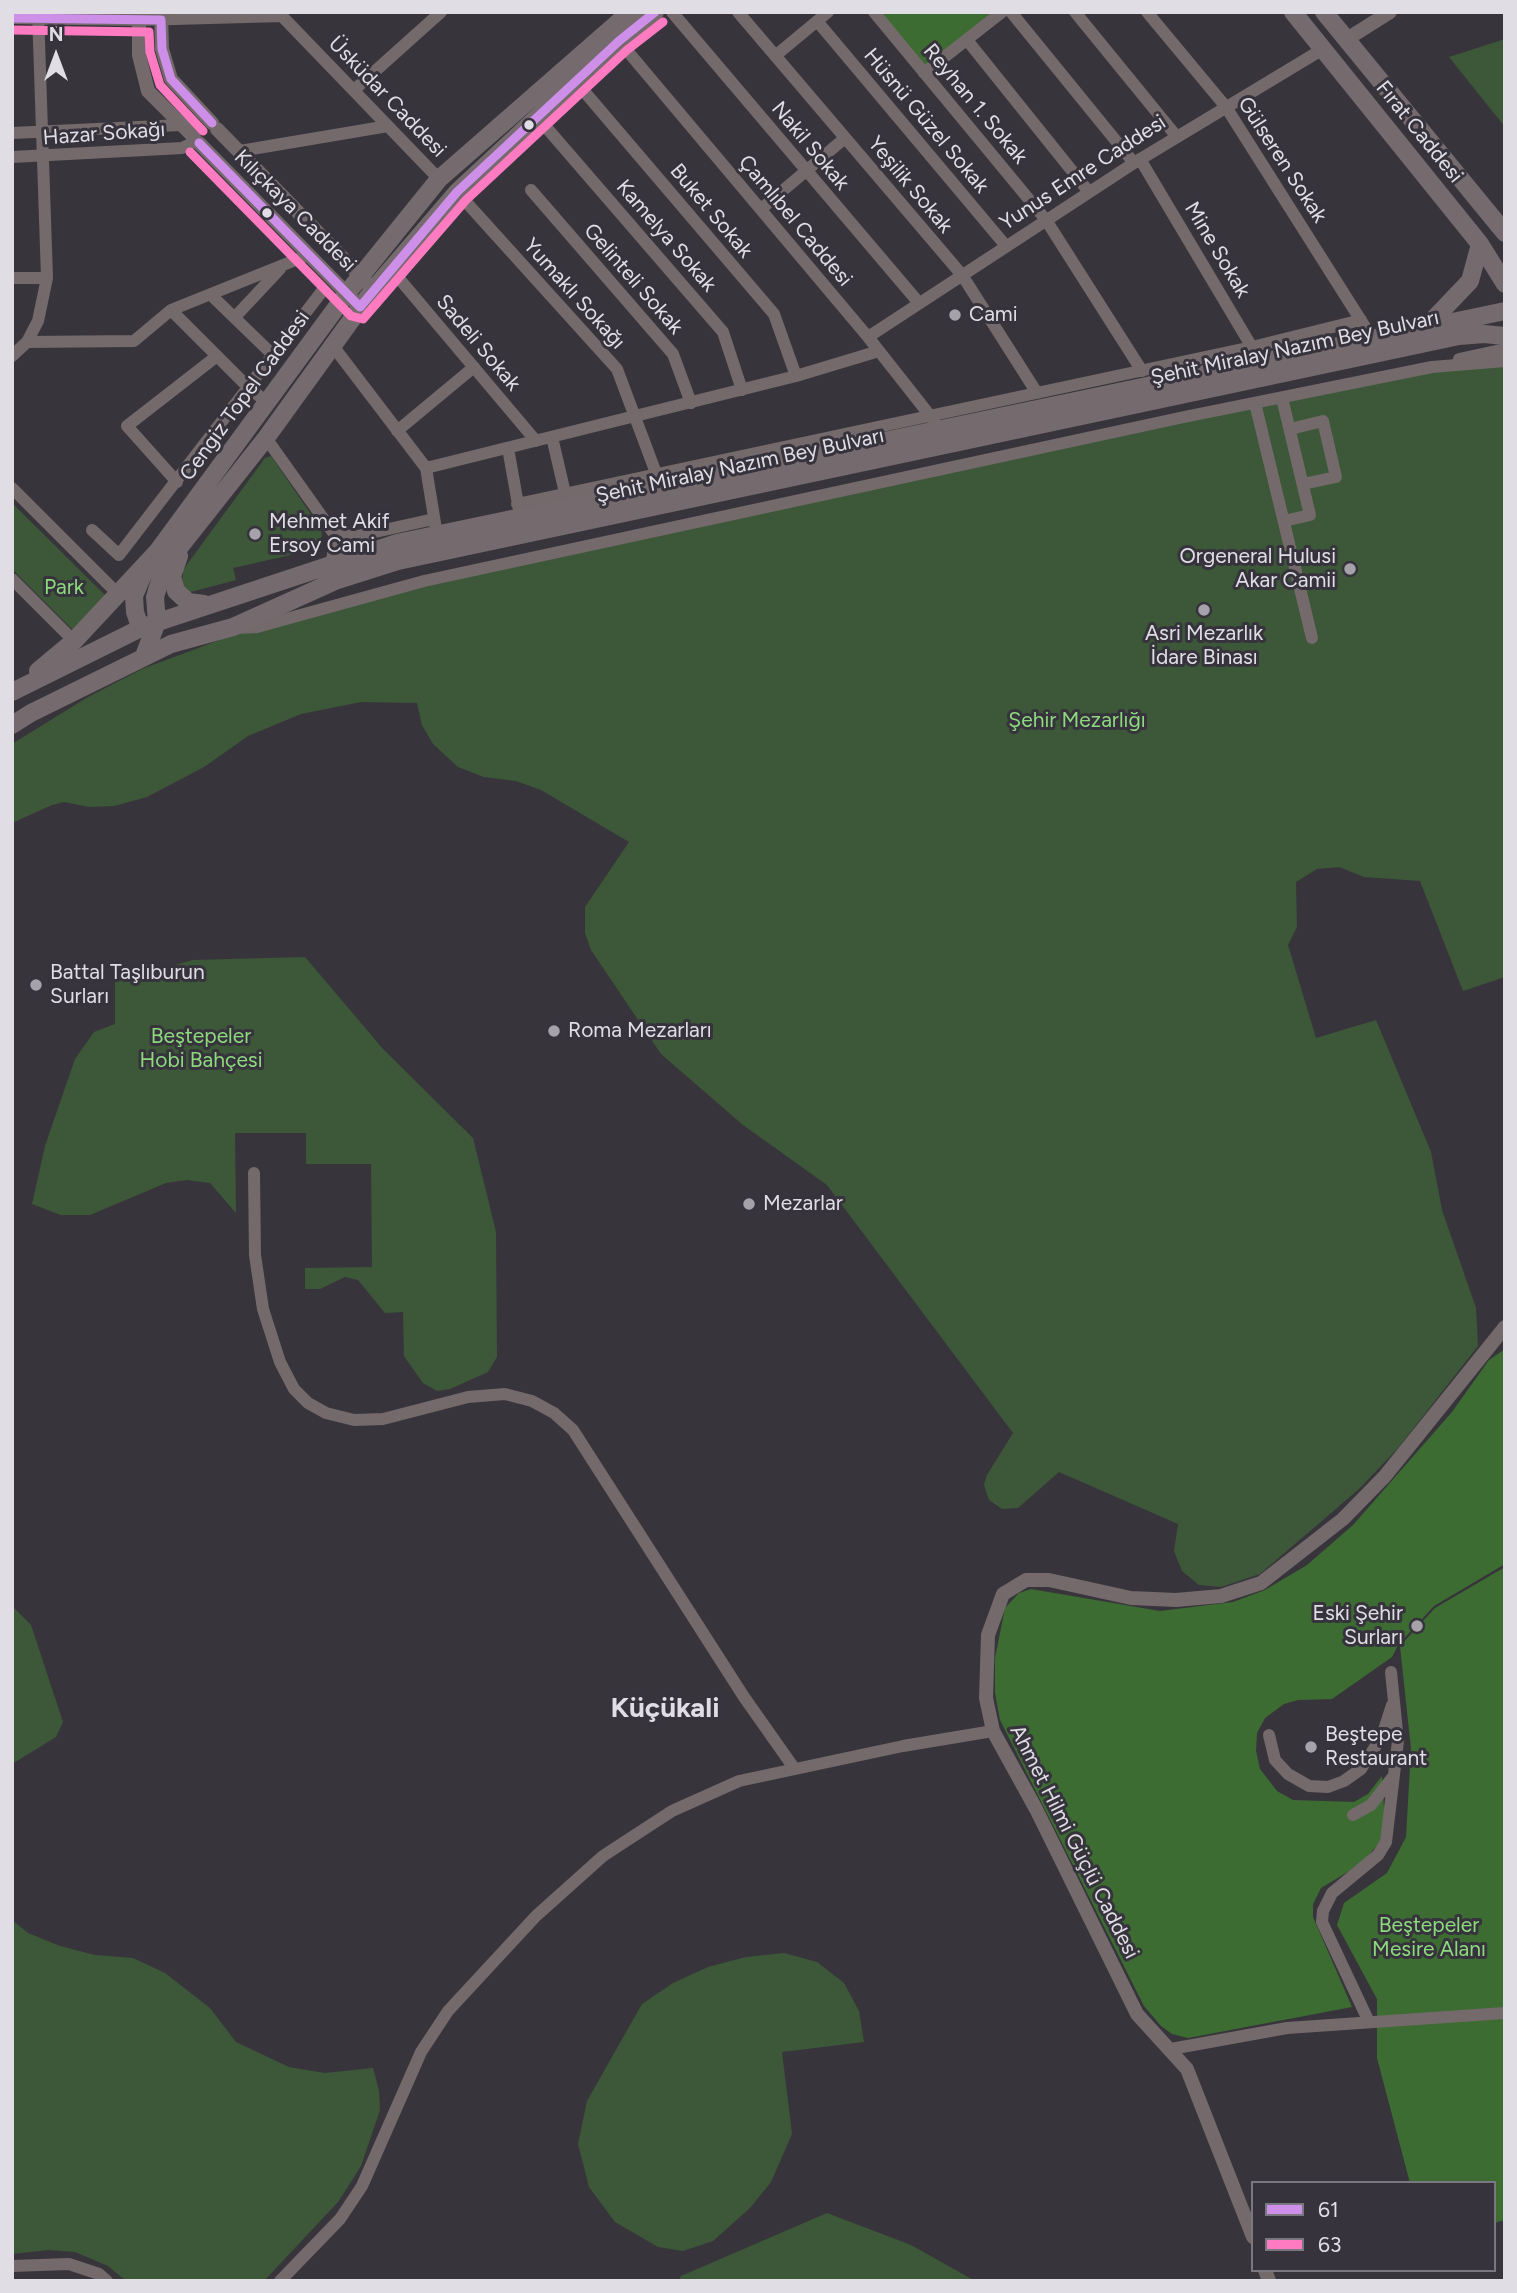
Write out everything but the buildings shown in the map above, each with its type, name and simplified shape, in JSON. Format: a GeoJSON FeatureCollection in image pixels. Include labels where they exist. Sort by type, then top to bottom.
{"type":"FeatureCollection","features":[{"type":"Feature","properties":{"kind":"main road","name":"Cengiz Topel Caddesi"},"geometry":{"type":"LineString","coordinates":[[151,629],[158,581],[373,290],[457,192],[539,119],[619,41],[655,12]]}},
{"type":"Feature","properties":{"kind":"main road","name":"Fırat Caddesi"},"geometry":{"type":"LineString","coordinates":[[1293,12],[1480,244],[1505,284]]}},
{"type":"Feature","properties":{"kind":"main road","name":"Fırat Caddesi"},"geometry":{"type":"LineString","coordinates":[[1324,12],[1505,233]]}},
{"type":"Feature","properties":{"kind":"main road","name":"Cengiz Topel Caddesi"},"geometry":{"type":"LineString","coordinates":[[14,689],[74,641],[157,552],[347,293],[439,179],[622,15]]}},
{"type":"Feature","properties":{"kind":"main road"},"geometry":{"type":"LineString","coordinates":[[1429,325],[1470,281],[1480,244]]}},
{"type":"Feature","properties":{"kind":"main road","name":"Şehit Miralay Nazım Bey Bulvarı"},"geometry":{"type":"LineString","coordinates":[[14,689],[204,604],[435,527],[1256,354],[1372,338],[1505,311]]}},
{"type":"Feature","properties":{"kind":"main road","name":"Şehit Miralay Nazım Bey Bulvarı"},"geometry":{"type":"LineString","coordinates":[[12,725],[170,644],[233,627],[335,582],[398,561],[1459,337],[1484,334],[1505,336]]}},
{"type":"Feature","properties":{"kind":"main road"},"geometry":{"type":"LineString","coordinates":[[183,544],[173,584],[188,602],[204,604]]}},
{"type":"Feature","properties":{"kind":"main road"},"geometry":{"type":"LineString","coordinates":[[157,552],[138,582],[134,596],[135,612],[170,644]]}},
{"type":"Feature","properties":{"kind":"main road"},"geometry":{"type":"LineString","coordinates":[[144,656],[151,629]]}},
{"type":"Feature","properties":{"kind":"street"},"geometry":{"type":"LineString","coordinates":[[354,90],[441,12]]}},
{"type":"Feature","properties":{"kind":"street","name":"Nakil Sokak"},"geometry":{"type":"LineString","coordinates":[[672,12],[919,303]]}},
{"type":"Feature","properties":{"kind":"street","name":"Reyhan 1. Sokak"},"geometry":{"type":"LineString","coordinates":[[874,12],[1046,220],[1142,371]]}},
{"type":"Feature","properties":{"kind":"street"},"geometry":{"type":"LineString","coordinates":[[924,73],[1002,12]]}},
{"type":"Feature","properties":{"kind":"street","name":"Mine Sokak"},"geometry":{"type":"LineString","coordinates":[[1011,12],[1137,161],[1256,354]]}},
{"type":"Feature","properties":{"kind":"street"},"geometry":{"type":"LineString","coordinates":[[1075,12],[1177,137]]}},
{"type":"Feature","properties":{"kind":"street","name":"Gülseren Sokak"},"geometry":{"type":"LineString","coordinates":[[1147,12],[1226,107],[1372,338]]}},
{"type":"Feature","properties":{"kind":"street"},"geometry":{"type":"LineString","coordinates":[[1347,39],[1390,12]]}},
{"type":"Feature","properties":{"kind":"street","name":"Yeşilik Sokak"},"geometry":{"type":"LineString","coordinates":[[741,13],[962,275],[1037,393]]}},
{"type":"Feature","properties":{"kind":"street"},"geometry":{"type":"LineString","coordinates":[[12,18],[38,15],[280,14]]}},
{"type":"Feature","properties":{"kind":"street","name":"Üsküdar Caddesi"},"geometry":{"type":"LineString","coordinates":[[280,14],[439,179]]}},
{"type":"Feature","properties":{"kind":"street"},"geometry":{"type":"LineString","coordinates":[[12,356],[27,342],[40,314],[47,278],[38,15]]}},
{"type":"Feature","properties":{"kind":"street","name":"Kılıçkaya Caddesi"},"geometry":{"type":"LineString","coordinates":[[139,16],[139,55],[148,91],[360,307]]}},
{"type":"Feature","properties":{"kind":"street","name":"Kılıçkaya Caddesi"},"geometry":{"type":"LineString","coordinates":[[161,16],[162,49],[171,79],[373,290]]}},
{"type":"Feature","properties":{"kind":"street"},"geometry":{"type":"LineString","coordinates":[[775,56],[822,17]]}},
{"type":"Feature","properties":{"kind":"street","name":"Hüsnü Güzel Sokak"},"geometry":{"type":"LineString","coordinates":[[822,17],[1006,246]]}},
{"type":"Feature","properties":{"kind":"street"},"geometry":{"type":"LineString","coordinates":[[967,40],[1089,192]]}},
{"type":"Feature","properties":{"kind":"street","name":"Çamlıbel Caddesi"},"geometry":{"type":"LineString","coordinates":[[619,41],[868,337],[935,422]]}},
{"type":"Feature","properties":{"kind":"street","name":"Yunus Emre Caddesi"},"geometry":{"type":"LineString","coordinates":[[868,337],[1137,161],[1323,49]]}},
{"type":"Feature","properties":{"kind":"street","name":"Buket Sokak"},"geometry":{"type":"LineString","coordinates":[[577,82],[774,314],[796,376]]}},
{"type":"Feature","properties":{"kind":"street","name":"Kamelya Sokak"},"geometry":{"type":"LineString","coordinates":[[539,119],[723,332],[742,390]]}},
{"type":"Feature","properties":{"kind":"street","name":"Hazar Sokağı"},"geometry":{"type":"LineString","coordinates":[[12,133],[181,125]]}},
{"type":"Feature","properties":{"kind":"street"},"geometry":{"type":"LineString","coordinates":[[197,140],[212,144],[217,137],[214,126]]}},
{"type":"Feature","properties":{"kind":"street"},"geometry":{"type":"LineString","coordinates":[[240,151],[388,126]]}},
{"type":"Feature","properties":{"kind":"street"},"geometry":{"type":"LineString","coordinates":[[761,209],[845,138]]}},
{"type":"Feature","properties":{"kind":"street","name":"Hazar Sokağı"},"geometry":{"type":"LineString","coordinates":[[12,157],[182,148],[197,140]]}},
{"type":"Feature","properties":{"kind":"street","name":"Gelinteli Sokak"},"geometry":{"type":"LineString","coordinates":[[531,190],[673,354],[691,403]]}},
{"type":"Feature","properties":{"kind":"street","name":"Yumaklı Sokağı"},"geometry":{"type":"LineString","coordinates":[[457,192],[617,369],[656,473]]}},
{"type":"Feature","properties":{"kind":"street"},"geometry":{"type":"LineString","coordinates":[[27,342],[134,341],[170,310],[308,255]]}},
{"type":"Feature","properties":{"kind":"street"},"geometry":{"type":"LineString","coordinates":[[234,317],[284,265]]}},
{"type":"Feature","properties":{"kind":"street","name":"Sadeli Sokak"},"geometry":{"type":"LineString","coordinates":[[391,269],[536,441]]}},
{"type":"Feature","properties":{"kind":"street"},"geometry":{"type":"LineString","coordinates":[[12,278],[47,278]]}},
{"type":"Feature","properties":{"kind":"street"},"geometry":{"type":"LineString","coordinates":[[92,530],[119,555],[323,290]]}},
{"type":"Feature","properties":{"kind":"street"},"geometry":{"type":"LineString","coordinates":[[211,295],[274,356]]}},
{"type":"Feature","properties":{"kind":"street"},"geometry":{"type":"LineString","coordinates":[[170,310],[249,388],[268,403]]}},
{"type":"Feature","properties":{"kind":"street"},"geometry":{"type":"LineString","coordinates":[[508,448],[519,510],[565,493],[656,473],[935,422],[1037,393],[1142,371],[1256,354],[1361,320]]}},
{"type":"Feature","properties":{"kind":"street"},"geometry":{"type":"LineString","coordinates":[[333,346],[426,468],[435,527],[357,536],[335,535]]}},
{"type":"Feature","properties":{"kind":"street"},"geometry":{"type":"LineString","coordinates":[[233,627],[257,627],[424,581],[1432,367],[1505,349]]}},
{"type":"Feature","properties":{"kind":"street"},"geometry":{"type":"LineString","coordinates":[[426,468],[742,390],[879,351]]}},
{"type":"Feature","properties":{"kind":"street"},"geometry":{"type":"LineString","coordinates":[[177,482],[127,426],[217,356]]}},
{"type":"Feature","properties":{"kind":"street"},"geometry":{"type":"LineString","coordinates":[[1432,367],[1505,361]]}},
{"type":"Feature","properties":{"kind":"street"},"geometry":{"type":"LineString","coordinates":[[397,430],[474,367]]}},
{"type":"Feature","properties":{"kind":"street"},"geometry":{"type":"LineString","coordinates":[[1282,398],[1310,515],[1284,521]]}},
{"type":"Feature","properties":{"kind":"street"},"geometry":{"type":"LineString","coordinates":[[1255,403],[1312,638]]}},
{"type":"Feature","properties":{"kind":"street"},"geometry":{"type":"LineString","coordinates":[[1290,429],[1322,421],[1336,477],[1303,484]]}},
{"type":"Feature","properties":{"kind":"street"},"geometry":{"type":"LineString","coordinates":[[552,437],[565,493]]}},
{"type":"Feature","properties":{"kind":"street"},"geometry":{"type":"LineString","coordinates":[[266,438],[335,535],[332,563]]}},
{"type":"Feature","properties":{"kind":"street"},"geometry":{"type":"LineString","coordinates":[[12,488],[117,593]]}},
{"type":"Feature","properties":{"kind":"street"},"geometry":{"type":"LineString","coordinates":[[12,579],[74,641]]}},
{"type":"Feature","properties":{"kind":"street"},"geometry":{"type":"LineString","coordinates":[[254,1173],[255,1255],[263,1309],[280,1362],[294,1388],[308,1403],[326,1413],[354,1420],[383,1419],[468,1397],[505,1394],[532,1401],[554,1413],[580,1440],[744,1698],[794,1768]]}},
{"type":"Feature","properties":{"kind":"street","name":"Ahmet Hilmi Güçlü Caddesi"},"geometry":{"type":"LineString","coordinates":[[1251,2232],[1188,2069],[1137,2014],[1036,1809],[993,1731],[986,1698],[984,1666],[988,1635],[997,1605],[1013,1585],[1026,1580],[1049,1580],[1131,1598],[1176,1600],[1222,1596],[1261,1583],[1343,1519],[1385,1476],[1505,1327]]}},
{"type":"Feature","properties":{"kind":"street"},"geometry":{"type":"LineString","coordinates":[[1369,2022],[1322,1922],[1323,1911],[1332,1893],[1378,1855],[1385,1842],[1398,1741],[1391,1672]]}},
{"type":"Feature","properties":{"kind":"street"},"geometry":{"type":"LineString","coordinates":[[1269,1735],[1275,1760],[1288,1774],[1309,1786],[1328,1787],[1344,1781],[1361,1769],[1382,1736],[1394,1700]]}},
{"type":"Feature","properties":{"kind":"street"},"geometry":{"type":"LineString","coordinates":[[280,2281],[340,2219],[362,2186],[421,2052],[448,2011],[536,1916],[603,1856],[672,1811],[739,1781],[794,1768],[993,1731]]}},
{"type":"Feature","properties":{"kind":"street"},"geometry":{"type":"LineString","coordinates":[[1353,1815],[1371,1805],[1385,1790],[1395,1772]]}},
{"type":"Feature","properties":{"kind":"street"},"geometry":{"type":"LineString","coordinates":[[1171,2049],[1287,2028],[1505,2013]]}},
{"type":"Feature","properties":{"kind":"street"},"geometry":{"type":"LineString","coordinates":[[12,2266],[69,2264],[99,2274],[107,2281]]}},
{"type":"Feature","properties":{"kind":"green space"},"geometry":{"type":"Polygon","coordinates":[[[879,12],[993,12],[926,68],[879,12]]]}},
{"type":"Feature","properties":{"kind":"green space"},"geometry":{"type":"Polygon","coordinates":[[[1505,39],[1505,127],[1449,57],[1505,39]]]}},
{"type":"Feature","properties":{"kind":"green space","name":"Şehir Mezarlığı"},"geometry":{"type":"Polygon","coordinates":[[[1505,358],[1505,977],[1463,991],[1420,881],[1364,877],[1339,867],[1317,869],[1296,882],[1297,927],[1288,945],[1316,1038],[1376,1020],[1431,1152],[1442,1210],[1476,1308],[1478,1346],[1398,1448],[1359,1489],[1260,1574],[1221,1587],[1199,1585],[1182,1571],[1174,1551],[1178,1524],[1059,1472],[1018,1508],[1002,1509],[989,1500],[984,1485],[987,1475],[1013,1433],[827,1185],[743,1125],[661,1054],[591,950],[585,933],[585,907],[629,842],[541,790],[516,781],[484,777],[458,767],[433,744],[422,725],[417,703],[361,702],[301,714],[248,736],[204,767],[147,797],[114,806],[89,807],[64,802],[12,823],[12,744],[88,697],[142,669],[244,631],[324,608],[1043,449],[1505,358]]]}},
{"type":"Feature","properties":{"kind":"green space"},"geometry":{"type":"Polygon","coordinates":[[[271,456],[321,529],[322,536],[313,550],[233,568],[236,580],[187,593],[182,588],[183,570],[265,458],[271,456]]]}},
{"type":"Feature","properties":{"kind":"green space","name":"Park"},"geometry":{"type":"Polygon","coordinates":[[[12,503],[116,606],[82,639],[12,569],[12,503]]]}},
{"type":"Feature","properties":{"kind":"green space","name":"Beştepeler Hobi Bahçesi"},"geometry":{"type":"Polygon","coordinates":[[[305,957],[383,1049],[473,1138],[496,1232],[497,1357],[488,1372],[450,1389],[437,1391],[423,1383],[404,1356],[403,1312],[385,1313],[358,1280],[345,1277],[320,1289],[305,1289],[305,1268],[372,1267],[371,1164],[306,1164],[306,1133],[235,1133],[236,1213],[210,1183],[187,1180],[166,1183],[90,1215],[61,1215],[32,1204],[45,1146],[75,1059],[94,1032],[115,1024],[115,982],[193,960],[305,957]]]}},
{"type":"Feature","properties":{"kind":"green space"},"geometry":{"type":"Polygon","coordinates":[[[1505,1349],[1505,1564],[1434,1606],[1398,1645],[1392,1657],[1332,1699],[1298,1700],[1284,1704],[1265,1718],[1257,1733],[1256,1751],[1260,1769],[1277,1791],[1293,1800],[1354,1802],[1368,1794],[1382,1776],[1385,1824],[1380,1842],[1361,1864],[1321,1888],[1313,1904],[1313,1917],[1352,2007],[1188,2038],[1172,2034],[1161,2026],[1144,2006],[1000,1720],[995,1693],[995,1658],[1005,1608],[1019,1593],[1031,1589],[1160,1611],[1233,1602],[1265,1590],[1307,1565],[1353,1525],[1452,1412],[1489,1360],[1505,1349]]]}},
{"type":"Feature","properties":{"kind":"green space","name":"Beştepeler Mesire Alanı"},"geometry":{"type":"Polygon","coordinates":[[[1505,1567],[1505,2220],[1496,2222],[1496,2181],[1409,2181],[1377,2058],[1377,1999],[1337,1925],[1344,1903],[1387,1873],[1406,1837],[1411,1749],[1400,1646],[1435,1608],[1505,1567]]]}},
{"type":"Feature","properties":{"kind":"green space"},"geometry":{"type":"Polygon","coordinates":[[[12,1606],[31,1625],[63,1722],[56,1737],[12,1764],[12,1606]]]}},
{"type":"Feature","properties":{"kind":"green space"},"geometry":{"type":"Polygon","coordinates":[[[12,1920],[28,1933],[60,1946],[95,1955],[133,1958],[165,1973],[210,2008],[236,2042],[289,2067],[325,2073],[373,2068],[379,2091],[380,2110],[361,2166],[338,2202],[264,2281],[126,2281],[108,2266],[75,2252],[49,2250],[12,2254],[12,1920]]]}},
{"type":"Feature","properties":{"kind":"green space"},"geometry":{"type":"Polygon","coordinates":[[[784,1953],[817,1962],[844,1983],[859,2011],[864,2042],[782,2052],[792,2134],[771,2182],[750,2208],[713,2241],[683,2251],[658,2247],[615,2222],[589,2187],[578,2144],[587,2101],[642,2004],[673,1983],[708,1967],[746,1957],[784,1953]]]}},
{"type":"Feature","properties":{"kind":"green space"},"geometry":{"type":"Polygon","coordinates":[[[827,2213],[911,2245],[975,2281],[678,2281],[681,2276],[827,2213]]]}},
{"type":"Feature","properties":{"kind":"transit line","name":"61"},"geometry":{"type":"LineString","coordinates":[[199,143],[360,307],[457,192],[619,41],[655,12]]}},
{"type":"Feature","properties":{"kind":"transit line","name":"61"},"geometry":{"type":"LineString","coordinates":[[12,18],[161,20],[162,49],[171,79],[212,123]]}},
{"type":"Feature","properties":{"kind":"transit line","name":"63"},"geometry":{"type":"LineString","coordinates":[[190,152],[351,316],[363,319],[466,200],[627,50],[663,22]]}},
{"type":"Feature","properties":{"kind":"transit line","name":"63"},"geometry":{"type":"LineString","coordinates":[[12,30],[149,32],[150,52],[160,85],[203,131]]}},
{"type":"Feature","properties":{"kind":"place","name":"Cami"},"geometry":{"type":"Point","coordinates":[955,315]}},
{"type":"Feature","properties":{"kind":"place","name":"Mehmet Akif Ersoy Cami"},"geometry":{"type":"Point","coordinates":[255,534]}},
{"type":"Feature","properties":{"kind":"place","name":"Orgeneral Hulusi Akar Camii"},"geometry":{"type":"Point","coordinates":[1350,569]}},
{"type":"Feature","properties":{"kind":"place","name":"Asri Mezarlık İdare Binası"},"geometry":{"type":"Point","coordinates":[1204,610]}},
{"type":"Feature","properties":{"kind":"place","name":"Battal Taşlıburun Surları"},"geometry":{"type":"Point","coordinates":[36,985]}},
{"type":"Feature","properties":{"kind":"place","name":"Roma Mezarları"},"geometry":{"type":"Point","coordinates":[554,1031]}},
{"type":"Feature","properties":{"kind":"place","name":"Mezarlar"},"geometry":{"type":"Point","coordinates":[749,1204]}},
{"type":"Feature","properties":{"kind":"place","name":"Eski Şehir Surları"},"geometry":{"type":"Point","coordinates":[1417,1626]}},
{"type":"Feature","properties":{"kind":"place","name":"Beştepe Restaurant"},"geometry":{"type":"Point","coordinates":[1311,1747]}},
{"type":"Feature","properties":{"kind":"district","name":"Küçükali"},"geometry":{"type":"Point","coordinates":[665,1709]}}]}
